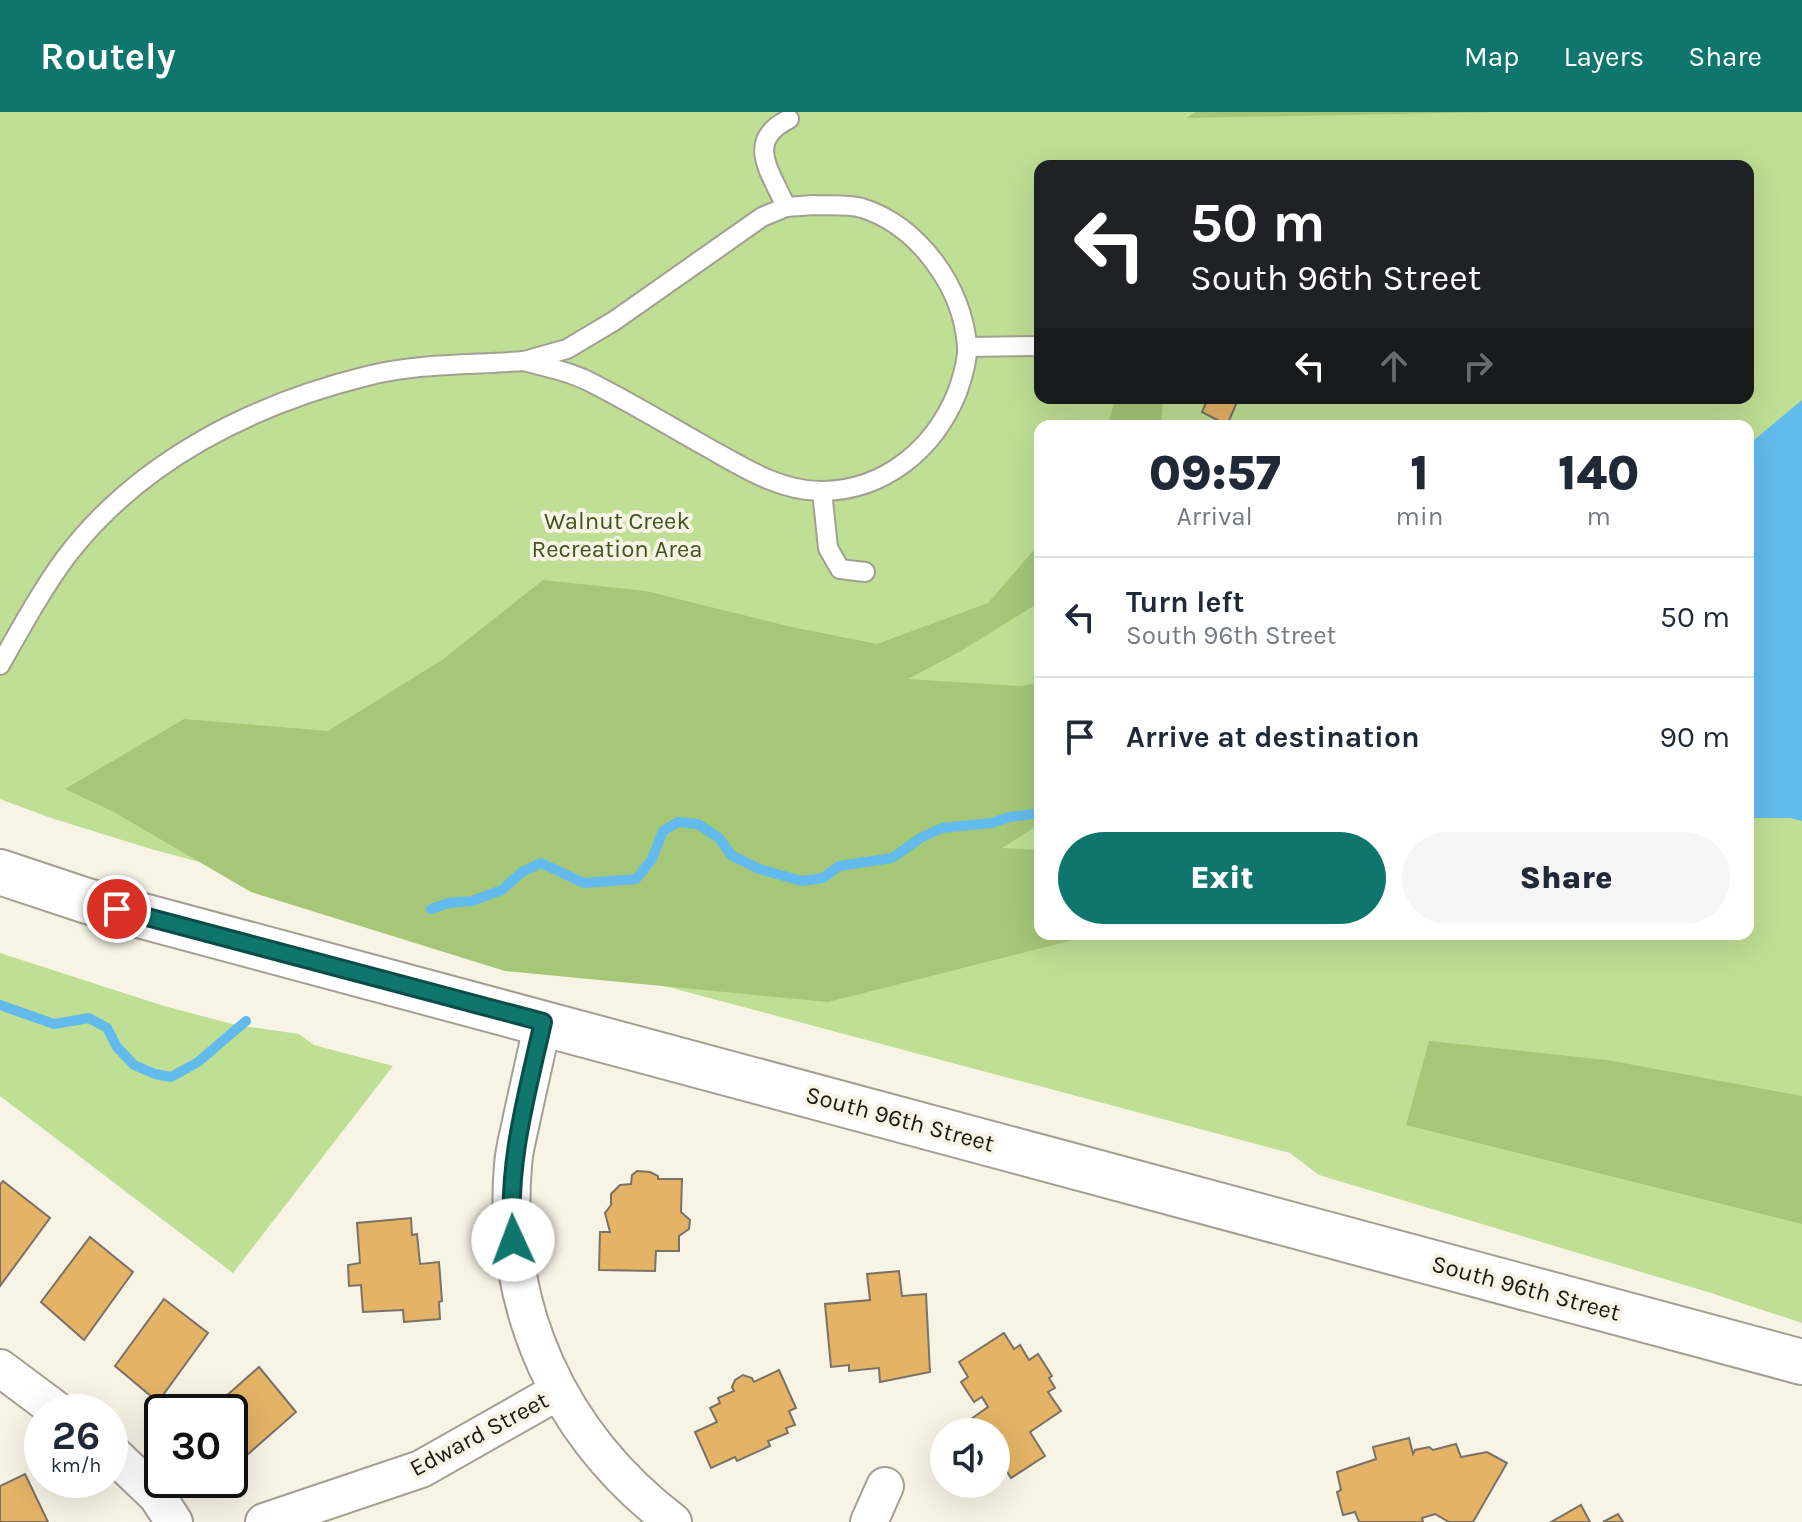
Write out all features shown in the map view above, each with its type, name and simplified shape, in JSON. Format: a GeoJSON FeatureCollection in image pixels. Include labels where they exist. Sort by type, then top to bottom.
{"type":"FeatureCollection","features":[{"type":"Feature","properties":{"kind":"main road","name":"South 96th Street"},"geometry":{"type":"LineString","coordinates":[[0,872],[87,901],[1802,1362]]}},
{"type":"Feature","properties":{"kind":"street"},"geometry":{"type":"LineString","coordinates":[[543,1022],[513,1162],[510,1214],[515,1266],[524,1307],[557,1392],[580,1429],[615,1469],[673,1522]]}},
{"type":"Feature","properties":{"kind":"street"},"geometry":{"type":"LineString","coordinates":[[0,1368],[35,1394]]}},
{"type":"Feature","properties":{"kind":"street","name":"Edward Street"},"geometry":{"type":"LineString","coordinates":[[264,1522],[421,1469],[557,1392]]}},
{"type":"Feature","properties":{"kind":"street"},"geometry":{"type":"LineString","coordinates":[[128,1468],[157,1496],[174,1522]]}},
{"type":"Feature","properties":{"kind":"street"},"geometry":{"type":"LineString","coordinates":[[869,1522],[885,1486]]}},
{"type":"Feature","properties":{"kind":"lane"},"geometry":{"type":"LineString","coordinates":[[786,207],[763,154],[765,138],[773,127],[789,119]]}},
{"type":"Feature","properties":{"kind":"lane"},"geometry":{"type":"LineString","coordinates":[[0,665],[35,601],[68,554],[109,510],[153,473],[201,440],[252,413],[369,375],[524,361],[567,349],[614,321],[762,217],[786,207],[860,207],[891,221],[924,247],[948,282],[967,347],[962,380],[952,405],[929,443],[899,467],[863,485],[822,491],[760,476],[585,379],[524,361]]}},
{"type":"Feature","properties":{"kind":"lane"},"geometry":{"type":"LineString","coordinates":[[967,347],[1034,346]]}},
{"type":"Feature","properties":{"kind":"lane"},"geometry":{"type":"LineString","coordinates":[[822,491],[828,548],[840,569],[865,572]]}},
{"type":"Feature","properties":{"kind":"green space","name":"Walnut Creek Recreation Area"},"geometry":{"type":"Polygon","coordinates":[[[0,112],[1802,112],[1802,1323],[1319,1175],[1290,1153],[151,849],[0,799],[0,112]]]}},
{"type":"Feature","properties":{"kind":"green space"},"geometry":{"type":"Polygon","coordinates":[[[1196,112],[1497,112],[1186,118],[1196,112]]]}},
{"type":"Feature","properties":{"kind":"green space"},"geometry":{"type":"Polygon","coordinates":[[[1114,404],[1163,404],[1161,420],[1109,420],[1114,404]]]}},
{"type":"Feature","properties":{"kind":"green space"},"geometry":{"type":"Polygon","coordinates":[[[1034,550],[1034,606],[961,651],[908,679],[1020,686],[1034,684],[1034,828],[1002,848],[1034,850],[1034,940],[1073,940],[828,1002],[505,971],[251,892],[112,811],[65,789],[184,719],[328,731],[442,660],[543,580],[646,591],[787,626],[877,644],[988,603],[1034,550]]]}},
{"type":"Feature","properties":{"kind":"green space"},"geometry":{"type":"Polygon","coordinates":[[[0,953],[164,1006],[236,1025],[299,1034],[314,1045],[393,1066],[233,1273],[0,1096],[0,953]]]}},
{"type":"Feature","properties":{"kind":"green space"},"geometry":{"type":"Polygon","coordinates":[[[1429,1041],[1607,1060],[1802,1096],[1802,1224],[1406,1125],[1429,1041]]]}},
{"type":"Feature","properties":{"kind":"water"},"geometry":{"type":"Polygon","coordinates":[[[1802,400],[1802,821],[1754,818],[1754,440],[1802,400]]]}},
{"type":"Feature","properties":{"kind":"building"},"geometry":{"type":"Polygon","coordinates":[[[1205,404],[1236,404],[1229,420],[1217,420],[1202,412],[1205,404]]]}},
{"type":"Feature","properties":{"kind":"building"},"geometry":{"type":"Polygon","coordinates":[[[637,1171],[650,1172],[658,1179],[682,1179],[681,1212],[690,1220],[689,1229],[679,1236],[679,1251],[656,1251],[655,1271],[599,1270],[600,1232],[610,1232],[605,1213],[611,1205],[611,1194],[620,1185],[631,1184],[632,1175],[637,1171]]]}},
{"type":"Feature","properties":{"kind":"building"},"geometry":{"type":"Polygon","coordinates":[[[3,1181],[50,1218],[0,1286],[0,1185],[3,1181]]]}},
{"type":"Feature","properties":{"kind":"building"},"geometry":{"type":"Polygon","coordinates":[[[411,1218],[412,1235],[417,1234],[420,1264],[439,1262],[440,1319],[404,1322],[403,1310],[363,1312],[361,1285],[349,1286],[348,1265],[360,1263],[357,1223],[411,1218]]]}},
{"type":"Feature","properties":{"kind":"building"},"geometry":{"type":"Polygon","coordinates":[[[90,1237],[133,1272],[84,1340],[41,1302],[90,1237]]]}},
{"type":"Feature","properties":{"kind":"building"},"geometry":{"type":"Polygon","coordinates":[[[899,1271],[902,1296],[926,1294],[930,1372],[880,1382],[879,1368],[849,1371],[849,1365],[831,1367],[825,1304],[870,1300],[867,1274],[899,1271]]]}},
{"type":"Feature","properties":{"kind":"building"},"geometry":{"type":"Polygon","coordinates":[[[164,1299],[208,1333],[164,1394],[148,1394],[115,1366],[164,1299]]]}},
{"type":"Feature","properties":{"kind":"building"},"geometry":{"type":"Polygon","coordinates":[[[1004,1333],[1014,1349],[1020,1345],[1029,1360],[1038,1354],[1052,1376],[1049,1378],[1055,1388],[1048,1392],[1061,1411],[1030,1432],[1045,1456],[1011,1478],[1010,1418],[972,1418],[988,1407],[982,1397],[974,1402],[961,1382],[968,1377],[959,1362],[1004,1333]]]}},
{"type":"Feature","properties":{"kind":"building"},"geometry":{"type":"Polygon","coordinates":[[[259,1367],[296,1412],[248,1454],[248,1394],[228,1394],[259,1367]]]}},
{"type":"Feature","properties":{"kind":"building"},"geometry":{"type":"Polygon","coordinates":[[[779,1370],[796,1408],[789,1411],[795,1425],[786,1428],[788,1433],[768,1441],[770,1446],[737,1461],[735,1457],[711,1468],[695,1432],[717,1422],[710,1408],[720,1403],[718,1398],[734,1391],[735,1380],[743,1375],[754,1382],[779,1370]]]}},
{"type":"Feature","properties":{"kind":"building"},"geometry":{"type":"Polygon","coordinates":[[[1409,1438],[1413,1454],[1415,1450],[1429,1447],[1433,1450],[1456,1444],[1461,1457],[1487,1452],[1507,1463],[1473,1522],[1449,1522],[1435,1514],[1422,1518],[1423,1522],[1359,1522],[1355,1512],[1343,1515],[1337,1492],[1341,1490],[1337,1472],[1376,1459],[1373,1447],[1409,1438]]]}},
{"type":"Feature","properties":{"kind":"building"},"geometry":{"type":"Polygon","coordinates":[[[24,1474],[24,1498],[36,1498],[48,1522],[0,1522],[0,1486],[24,1474]]]}},
{"type":"Feature","properties":{"kind":"building"},"geometry":{"type":"Polygon","coordinates":[[[1581,1505],[1590,1522],[1551,1522],[1581,1505]]]}},
{"type":"Feature","properties":{"kind":"building"},"geometry":{"type":"Polygon","coordinates":[[[1618,1514],[1623,1522],[1603,1522],[1618,1514]]]}},
{"type":"Feature","properties":{"kind":"waterway"},"geometry":{"type":"LineString","coordinates":[[431,909],[449,903],[472,901],[502,890],[522,872],[541,863],[584,883],[636,879],[652,859],[663,831],[678,822],[698,824],[719,838],[731,855],[759,869],[802,881],[823,878],[839,866],[892,858],[922,837],[942,828],[991,823],[1034,814]]}},
{"type":"Feature","properties":{"kind":"waterway"},"geometry":{"type":"LineString","coordinates":[[0,1005],[54,1024],[89,1018],[107,1028],[117,1047],[134,1065],[171,1077],[198,1062],[246,1021]]}},
{"type":"Feature","properties":{"kind":"route"},"geometry":{"type":"LineString","coordinates":[[117,909],[543,1022],[513,1162],[510,1214],[513,1240]]}}]}
